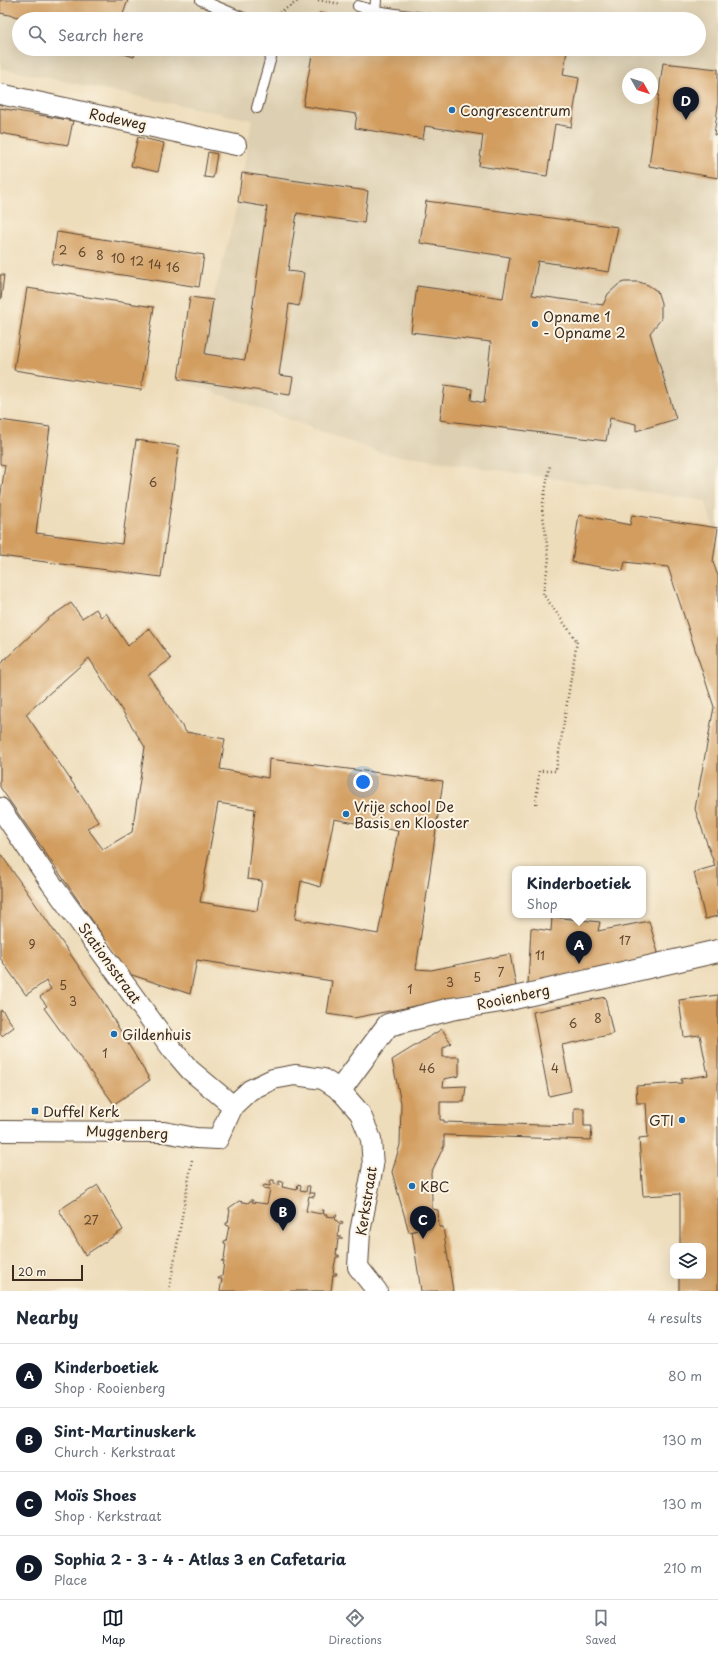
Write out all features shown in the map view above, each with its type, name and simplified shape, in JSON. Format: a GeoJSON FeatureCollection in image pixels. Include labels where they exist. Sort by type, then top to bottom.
{"type":"FeatureCollection","features":[{"type":"Feature","properties":{"kind":"street","name":"Rodeweg"},"geometry":{"type":"LineString","coordinates":[[0,94],[236,145]]}},
{"type":"Feature","properties":{"kind":"street","name":"Stationsstraat"},"geometry":{"type":"LineString","coordinates":[[0,808],[51,883],[172,1049],[190,1070],[233,1106]]}},
{"type":"Feature","properties":{"kind":"street","name":"Rooienberg"},"geometry":{"type":"LineString","coordinates":[[340,1090],[388,1025],[451,1009],[501,1001],[718,951]]}},
{"type":"Feature","properties":{"kind":"street","name":"Kerkstraat"},"geometry":{"type":"LineString","coordinates":[[233,1106],[250,1090],[261,1084],[273,1078],[295,1075],[323,1079],[340,1090],[360,1113],[371,1139],[373,1166],[360,1232],[358,1267],[377,1291]]}},
{"type":"Feature","properties":{"kind":"street","name":"Muggenberg"},"geometry":{"type":"LineString","coordinates":[[0,1131],[164,1132],[196,1138],[218,1139],[233,1106]]}},
{"type":"Feature","properties":{"kind":"lane"},"geometry":{"type":"LineString","coordinates":[[201,0],[227,11]]}},
{"type":"Feature","properties":{"kind":"lane"},"geometry":{"type":"LineString","coordinates":[[375,11],[376,0]]}},
{"type":"Feature","properties":{"kind":"lane"},"geometry":{"type":"LineString","coordinates":[[358,6],[382,12]]}},
{"type":"Feature","properties":{"kind":"lane"},"geometry":{"type":"LineString","coordinates":[[257,108],[271,56]]}},
{"type":"Feature","properties":{"kind":"path"},"geometry":{"type":"LineString","coordinates":[[281,12],[300,0]]}},
{"type":"Feature","properties":{"kind":"path"},"geometry":{"type":"LineString","coordinates":[[318,0],[358,6]]}},
{"type":"Feature","properties":{"kind":"path"},"geometry":{"type":"LineString","coordinates":[[536,804],[539,771],[556,771],[577,641],[543,594],[549,559],[542,508],[550,465]]}},
{"type":"Feature","properties":{"kind":"path"},"geometry":{"type":"LineString","coordinates":[[169,1291],[196,1138]]}},
{"type":"Feature","properties":{"kind":"shaded area"},"geometry":{"type":"Polygon","coordinates":[[[0,0],[718,0],[718,543],[705,501],[380,453],[178,379],[190,297],[213,299],[238,202],[252,120],[0,68],[0,0]]]}},
{"type":"Feature","properties":{"kind":"building"},"geometry":{"type":"Polygon","coordinates":[[[0,0],[128,0],[124,12],[12,12],[12,16],[0,13],[0,0]]]}},
{"type":"Feature","properties":{"kind":"building","name":"Congrescentrum"},"geometry":{"type":"Polygon","coordinates":[[[312,56],[566,56],[563,75],[579,78],[571,127],[555,124],[547,176],[479,166],[483,135],[425,126],[423,139],[355,128],[357,114],[303,106],[312,56]]]}},
{"type":"Feature","properties":{"kind":"building"},"geometry":{"type":"Polygon","coordinates":[[[663,63],[718,69],[718,106],[714,135],[718,135],[718,178],[649,166],[663,63]]]}},
{"type":"Feature","properties":{"kind":"building"},"geometry":{"type":"Polygon","coordinates":[[[0,108],[73,121],[68,145],[0,133],[0,108]]]}},
{"type":"Feature","properties":{"kind":"building"},"geometry":{"type":"Polygon","coordinates":[[[138,137],[164,143],[158,172],[131,166],[138,137]]]}},
{"type":"Feature","properties":{"kind":"building"},"geometry":{"type":"Polygon","coordinates":[[[208,152],[217,154],[213,178],[204,177],[208,152]]]}},
{"type":"Feature","properties":{"kind":"building"},"geometry":{"type":"Polygon","coordinates":[[[242,173],[368,191],[364,223],[297,213],[288,271],[304,273],[299,306],[289,304],[279,375],[293,377],[290,395],[178,379],[190,297],[213,300],[205,354],[245,360],[267,207],[238,202],[242,173]]]}},
{"type":"Feature","properties":{"kind":"building","name":"Opname 1 - Opname 2"},"geometry":{"type":"Polygon","coordinates":[[[426,201],[618,227],[609,272],[538,261],[532,295],[603,305],[608,294],[619,284],[624,282],[639,282],[648,285],[657,291],[661,303],[661,319],[650,333],[676,419],[636,431],[636,424],[610,418],[606,441],[440,420],[445,385],[472,389],[471,400],[484,403],[491,342],[411,332],[417,286],[503,298],[510,257],[420,243],[426,201]]]}},
{"type":"Feature","properties":{"kind":"building"},"geometry":{"type":"Polygon","coordinates":[[[57,232],[204,255],[199,287],[52,264],[57,232]]]}},
{"type":"Feature","properties":{"kind":"building"},"geometry":{"type":"Polygon","coordinates":[[[0,275],[4,275],[1,299],[0,299],[0,275]]]}},
{"type":"Feature","properties":{"kind":"building"},"geometry":{"type":"Polygon","coordinates":[[[27,288],[154,307],[141,390],[14,370],[27,288]]]}},
{"type":"Feature","properties":{"kind":"building"},"geometry":{"type":"Polygon","coordinates":[[[0,420],[50,427],[36,533],[122,544],[136,440],[179,446],[161,577],[0,556],[0,500],[5,465],[0,464],[0,420]]]}},
{"type":"Feature","properties":{"kind":"building"},"geometry":{"type":"Polygon","coordinates":[[[579,515],[630,525],[632,515],[718,528],[713,562],[718,576],[718,916],[705,919],[694,872],[715,866],[695,809],[714,707],[668,567],[625,562],[623,571],[572,562],[579,515]]]}},
{"type":"Feature","properties":{"kind":"building","name":"Vrije school De Basis en Klooster"},"geometry":{"type":"Polygon","coordinates":[[[71,603],[82,618],[96,609],[101,617],[106,613],[128,646],[149,628],[171,659],[148,675],[186,732],[225,739],[220,769],[268,778],[269,759],[443,781],[416,969],[431,970],[510,954],[516,986],[354,1018],[327,1014],[332,981],[197,960],[190,994],[129,974],[0,787],[0,664],[50,617],[71,603]],[[89,658],[26,714],[99,822],[87,828],[103,849],[132,832],[145,747],[89,658]],[[218,803],[200,902],[257,911],[262,881],[247,879],[255,809],[218,803]],[[334,819],[320,887],[301,881],[295,919],[378,934],[398,831],[334,819]]]}},
{"type":"Feature","properties":{"kind":"building"},"geometry":{"type":"Polygon","coordinates":[[[0,853],[100,997],[150,1080],[114,1104],[44,1008],[47,1006],[40,997],[51,989],[46,981],[26,995],[0,958],[0,853]]]}},
{"type":"Feature","properties":{"kind":"building"},"geometry":{"type":"Polygon","coordinates":[[[552,918],[600,922],[598,931],[649,921],[659,956],[528,984],[531,928],[551,931],[552,918]]]}},
{"type":"Feature","properties":{"kind":"building","name":"GTI"},"geometry":{"type":"Polygon","coordinates":[[[718,995],[718,1291],[679,1291],[679,1279],[706,1279],[706,1243],[680,1243],[680,1194],[643,1196],[639,1138],[648,1137],[646,1103],[637,1103],[636,1086],[682,1083],[681,1079],[708,1075],[700,1035],[684,1037],[679,1000],[718,995]]]}},
{"type":"Feature","properties":{"kind":"building"},"geometry":{"type":"Polygon","coordinates":[[[605,997],[613,1034],[562,1045],[571,1091],[549,1096],[533,1012],[605,997]]]}},
{"type":"Feature","properties":{"kind":"building"},"geometry":{"type":"Polygon","coordinates":[[[2,1010],[14,1027],[2,1036],[0,1034],[0,1011],[2,1010]]]}},
{"type":"Feature","properties":{"kind":"building"},"geometry":{"type":"Polygon","coordinates":[[[442,1029],[451,1043],[443,1048],[443,1057],[459,1057],[459,1076],[444,1079],[443,1087],[466,1086],[464,1102],[440,1102],[440,1120],[444,1120],[444,1122],[574,1126],[574,1108],[584,1108],[584,1126],[592,1126],[591,1140],[444,1135],[444,1146],[431,1173],[432,1209],[438,1210],[439,1227],[443,1227],[453,1291],[421,1291],[412,1232],[417,1230],[409,1232],[392,1172],[400,1145],[401,1103],[392,1060],[442,1029]]]}},
{"type":"Feature","properties":{"kind":"building"},"geometry":{"type":"Polygon","coordinates":[[[271,1180],[274,1180],[274,1184],[279,1185],[279,1181],[283,1182],[282,1187],[297,1190],[298,1184],[301,1185],[300,1191],[306,1192],[307,1186],[310,1186],[309,1193],[315,1193],[314,1197],[309,1196],[306,1211],[321,1214],[322,1210],[324,1210],[323,1214],[327,1214],[326,1216],[334,1217],[337,1215],[335,1219],[339,1223],[342,1222],[343,1224],[339,1225],[338,1237],[342,1237],[342,1239],[338,1239],[336,1255],[339,1255],[339,1257],[336,1257],[333,1273],[337,1273],[336,1275],[333,1275],[331,1291],[220,1291],[222,1279],[218,1279],[219,1277],[222,1277],[224,1261],[221,1261],[224,1259],[226,1244],[224,1241],[226,1241],[229,1226],[226,1225],[226,1223],[228,1223],[229,1208],[239,1201],[248,1203],[253,1200],[252,1202],[267,1204],[270,1189],[263,1188],[264,1185],[270,1186],[271,1180]]]}},
{"type":"Feature","properties":{"kind":"building"},"geometry":{"type":"Polygon","coordinates":[[[98,1185],[123,1230],[85,1255],[59,1210],[98,1185]]]}},
{"type":"Feature","properties":{"kind":"place","name":"Congrescentrum"},"geometry":{"type":"Point","coordinates":[452,110]}},
{"type":"Feature","properties":{"kind":"place","name":"Sophia 2 - 3 - 4 - Atlas 3 en Cafetaria"},"geometry":{"type":"Point","coordinates":[686,120]}},
{"type":"Feature","properties":{"kind":"place","name":"Opname 1 - Opname 2"},"geometry":{"type":"Point","coordinates":[535,324]}},
{"type":"Feature","properties":{"kind":"place","name":"Vrije school De Basis en Klooster"},"geometry":{"type":"Point","coordinates":[346,814]}},
{"type":"Feature","properties":{"kind":"place","name":"Kinderboetiek"},"geometry":{"type":"Point","coordinates":[579,964]}},
{"type":"Feature","properties":{"kind":"place","name":"Gildenhuis"},"geometry":{"type":"Point","coordinates":[114,1034]}},
{"type":"Feature","properties":{"kind":"place","name":"Duffel Kerk"},"geometry":{"type":"Point","coordinates":[35,1111]}},
{"type":"Feature","properties":{"kind":"place","name":"GTI"},"geometry":{"type":"Point","coordinates":[682,1120]}},
{"type":"Feature","properties":{"kind":"place","name":"KBC"},"geometry":{"type":"Point","coordinates":[412,1186]}},
{"type":"Feature","properties":{"kind":"place","name":"Sint-Martinuskerk"},"geometry":{"type":"Point","coordinates":[283,1231]}},
{"type":"Feature","properties":{"kind":"place","name":"Moïs Shoes"},"geometry":{"type":"Point","coordinates":[423,1239]}}]}
